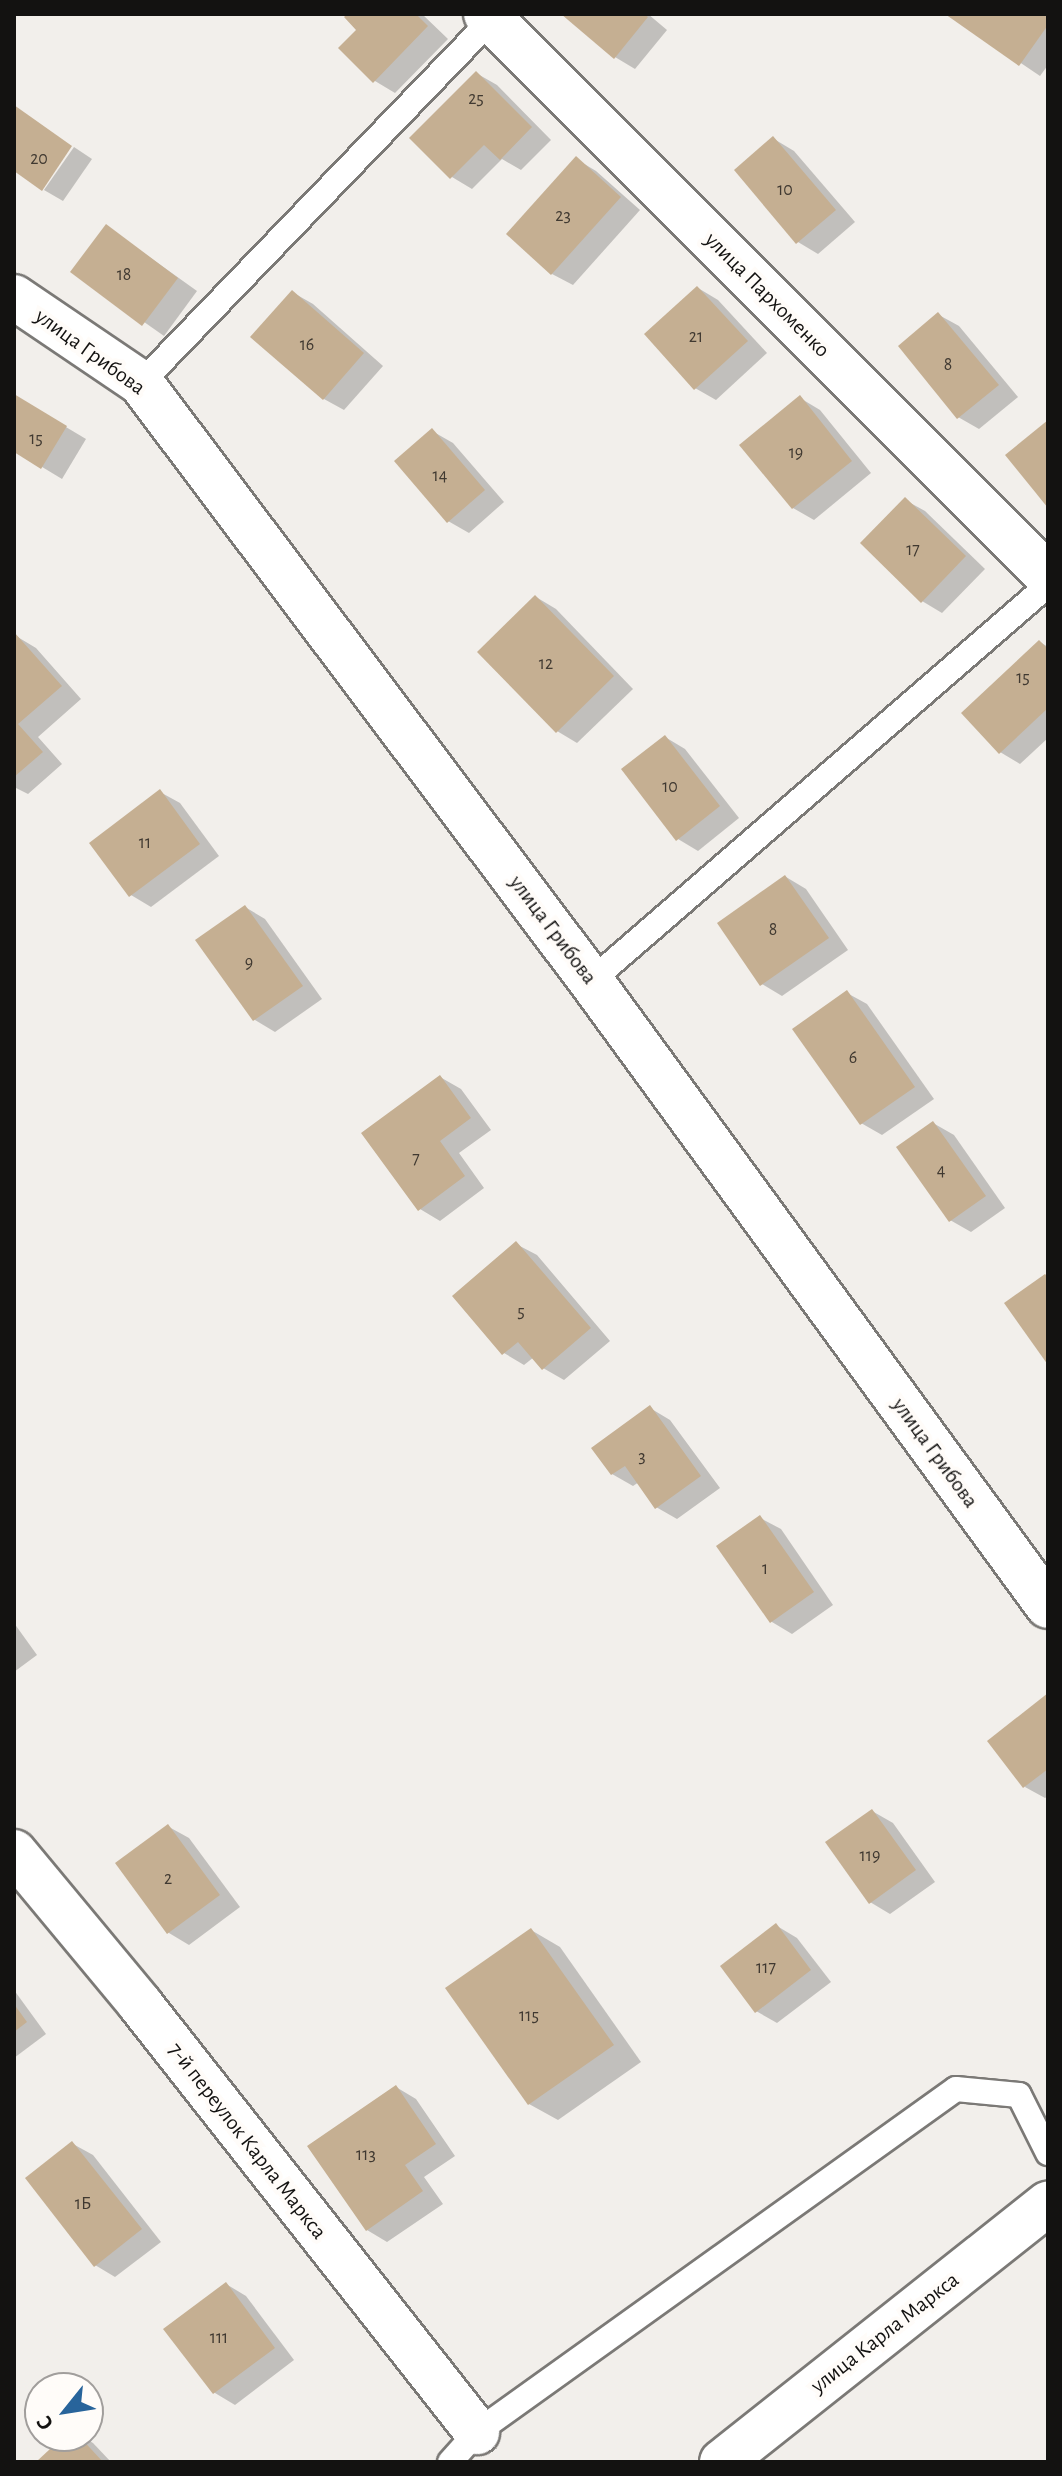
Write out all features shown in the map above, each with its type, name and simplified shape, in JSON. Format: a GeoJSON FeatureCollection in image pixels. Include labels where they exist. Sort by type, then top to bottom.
{"type":"FeatureCollection","features":[{"type":"Feature","properties":{"kind":"street","name":"улица Пархоменко"},"geometry":{"type":"LineString","coordinates":[[489,17],[1048,576]]}},
{"type":"Feature","properties":{"kind":"street","name":"улица Грибова"},"geometry":{"type":"LineString","coordinates":[[14,297],[141,383],[591,981],[1048,1606]]}},
{"type":"Feature","properties":{"kind":"street","name":"7-й переулок Карла Маркса"},"geometry":{"type":"LineString","coordinates":[[14,1852],[140,2004],[464,2447]]}},
{"type":"Feature","properties":{"kind":"street","name":"улица Карла Маркса"},"geometry":{"type":"LineString","coordinates":[[722,2462],[1048,2204]]}},
{"type":"Feature","properties":{"kind":"lane"},"geometry":{"type":"LineString","coordinates":[[141,383],[489,17]]}},
{"type":"Feature","properties":{"kind":"lane"},"geometry":{"type":"LineString","coordinates":[[591,981],[1048,585]]}},
{"type":"Feature","properties":{"kind":"lane"},"geometry":{"type":"LineString","coordinates":[[464,2447],[956,2089],[1019,2095],[1048,2153]]}},
{"type":"Feature","properties":{"kind":"building"},"geometry":{"type":"Polygon","coordinates":[[[347,14],[416,14],[428,26],[373,83],[338,48],[356,30],[344,17],[347,14]]]}},
{"type":"Feature","properties":{"kind":"building"},"geometry":{"type":"Polygon","coordinates":[[[561,14],[644,14],[648,17],[614,59],[561,14]]]}},
{"type":"Feature","properties":{"kind":"building"},"geometry":{"type":"Polygon","coordinates":[[[945,14],[1048,14],[1048,25],[1019,66],[945,14]]]}},
{"type":"Feature","properties":{"kind":"building"},"geometry":{"type":"Polygon","coordinates":[[[476,71],[532,127],[500,160],[484,145],[450,179],[409,138],[476,71]]]}},
{"type":"Feature","properties":{"kind":"building"},"geometry":{"type":"Polygon","coordinates":[[[14,105],[72,146],[42,191],[14,171],[14,105]]]}},
{"type":"Feature","properties":{"kind":"building"},"geometry":{"type":"Polygon","coordinates":[[[773,136],[836,210],[796,244],[734,170],[773,136]]]}},
{"type":"Feature","properties":{"kind":"building"},"geometry":{"type":"Polygon","coordinates":[[[576,156],[621,197],[551,275],[506,234],[576,156]]]}},
{"type":"Feature","properties":{"kind":"building"},"geometry":{"type":"Polygon","coordinates":[[[106,224],[178,278],[142,326],[70,272],[106,224]]]}},
{"type":"Feature","properties":{"kind":"building"},"geometry":{"type":"Polygon","coordinates":[[[697,286],[748,341],[694,390],[644,334],[697,286]]]}},
{"type":"Feature","properties":{"kind":"building"},"geometry":{"type":"Polygon","coordinates":[[[292,290],[364,353],[323,400],[250,337],[292,290]]]}},
{"type":"Feature","properties":{"kind":"building"},"geometry":{"type":"Polygon","coordinates":[[[938,312],[999,385],[957,419],[898,346],[938,312]]]}},
{"type":"Feature","properties":{"kind":"building"},"geometry":{"type":"Polygon","coordinates":[[[14,394],[67,426],[41,469],[14,452],[14,394]]]}},
{"type":"Feature","properties":{"kind":"building"},"geometry":{"type":"Polygon","coordinates":[[[800,395],[852,461],[792,509],[739,445],[800,395]]]}},
{"type":"Feature","properties":{"kind":"building"},"geometry":{"type":"Polygon","coordinates":[[[1048,420],[1048,508],[1005,455],[1048,420]]]}},
{"type":"Feature","properties":{"kind":"building"},"geometry":{"type":"Polygon","coordinates":[[[432,428],[485,490],[447,523],[394,461],[432,428]]]}},
{"type":"Feature","properties":{"kind":"building"},"geometry":{"type":"Polygon","coordinates":[[[905,497],[966,556],[921,603],[860,543],[905,497]]]}},
{"type":"Feature","properties":{"kind":"building"},"geometry":{"type":"Polygon","coordinates":[[[535,595],[614,676],[556,733],[477,652],[535,595]]]}},
{"type":"Feature","properties":{"kind":"building"},"geometry":{"type":"Polygon","coordinates":[[[14,632],[62,686],[18,724],[43,752],[14,777],[14,632]]]}},
{"type":"Feature","properties":{"kind":"building"},"geometry":{"type":"Polygon","coordinates":[[[1039,640],[1048,649],[1048,708],[999,754],[961,713],[1039,640]]]}},
{"type":"Feature","properties":{"kind":"building"},"geometry":{"type":"Polygon","coordinates":[[[665,735],[720,806],[676,841],[621,769],[665,735]]]}},
{"type":"Feature","properties":{"kind":"building"},"geometry":{"type":"Polygon","coordinates":[[[160,789],[200,844],[129,897],[89,843],[160,789]]]}},
{"type":"Feature","properties":{"kind":"building"},"geometry":{"type":"Polygon","coordinates":[[[785,875],[829,938],[760,986],[717,923],[785,875]]]}},
{"type":"Feature","properties":{"kind":"building"},"geometry":{"type":"Polygon","coordinates":[[[245,905],[303,986],[253,1021],[195,940],[245,905]]]}},
{"type":"Feature","properties":{"kind":"building"},"geometry":{"type":"Polygon","coordinates":[[[847,990],[915,1087],[860,1125],[792,1029],[847,990]]]}},
{"type":"Feature","properties":{"kind":"building"},"geometry":{"type":"Polygon","coordinates":[[[440,1075],[471,1118],[440,1141],[465,1176],[418,1211],[361,1133],[440,1075]]]}},
{"type":"Feature","properties":{"kind":"building"},"geometry":{"type":"Polygon","coordinates":[[[933,1121],[986,1196],[949,1222],[896,1147],[933,1121]]]}},
{"type":"Feature","properties":{"kind":"building"},"geometry":{"type":"Polygon","coordinates":[[[516,1241],[591,1328],[542,1370],[518,1342],[502,1355],[452,1296],[516,1241]]]}},
{"type":"Feature","properties":{"kind":"building"},"geometry":{"type":"Polygon","coordinates":[[[1045,1274],[1048,1277],[1048,1365],[1004,1303],[1045,1274]]]}},
{"type":"Feature","properties":{"kind":"building"},"geometry":{"type":"Polygon","coordinates":[[[650,1405],[701,1476],[655,1509],[625,1466],[611,1475],[591,1448],[650,1405]]]}},
{"type":"Feature","properties":{"kind":"building"},"geometry":{"type":"Polygon","coordinates":[[[760,1515],[814,1592],[770,1623],[716,1546],[760,1515]]]}},
{"type":"Feature","properties":{"kind":"building"},"geometry":{"type":"Polygon","coordinates":[[[1048,1693],[1048,1769],[1023,1788],[987,1741],[1048,1693]]]}},
{"type":"Feature","properties":{"kind":"building"},"geometry":{"type":"Polygon","coordinates":[[[872,1809],[916,1870],[869,1904],[825,1842],[872,1809]]]}},
{"type":"Feature","properties":{"kind":"building"},"geometry":{"type":"Polygon","coordinates":[[[168,1824],[220,1895],[167,1934],[115,1863],[168,1824]]]}},
{"type":"Feature","properties":{"kind":"building"},"geometry":{"type":"Polygon","coordinates":[[[776,1923],[811,1970],[755,2013],[720,1966],[776,1923]]]}},
{"type":"Feature","properties":{"kind":"building"},"geometry":{"type":"Polygon","coordinates":[[[531,1928],[614,2045],[528,2105],[445,1988],[531,1928]]]}},
{"type":"Feature","properties":{"kind":"building"},"geometry":{"type":"Polygon","coordinates":[[[14,2004],[27,2022],[14,2032],[14,2004]]]}},
{"type":"Feature","properties":{"kind":"building"},"geometry":{"type":"Polygon","coordinates":[[[396,2085],[436,2144],[405,2165],[423,2191],[366,2231],[307,2146],[396,2085]]]}},
{"type":"Feature","properties":{"kind":"building"},"geometry":{"type":"Polygon","coordinates":[[[72,2141],[142,2229],[94,2267],[25,2178],[72,2141]]]}},
{"type":"Feature","properties":{"kind":"building"},"geometry":{"type":"Polygon","coordinates":[[[226,2282],[275,2348],[213,2394],[163,2329],[226,2282]]]}},
{"type":"Feature","properties":{"kind":"building"},"geometry":{"type":"Polygon","coordinates":[[[47,2452],[94,2452],[103,2462],[36,2462],[47,2452]]]}}]}
